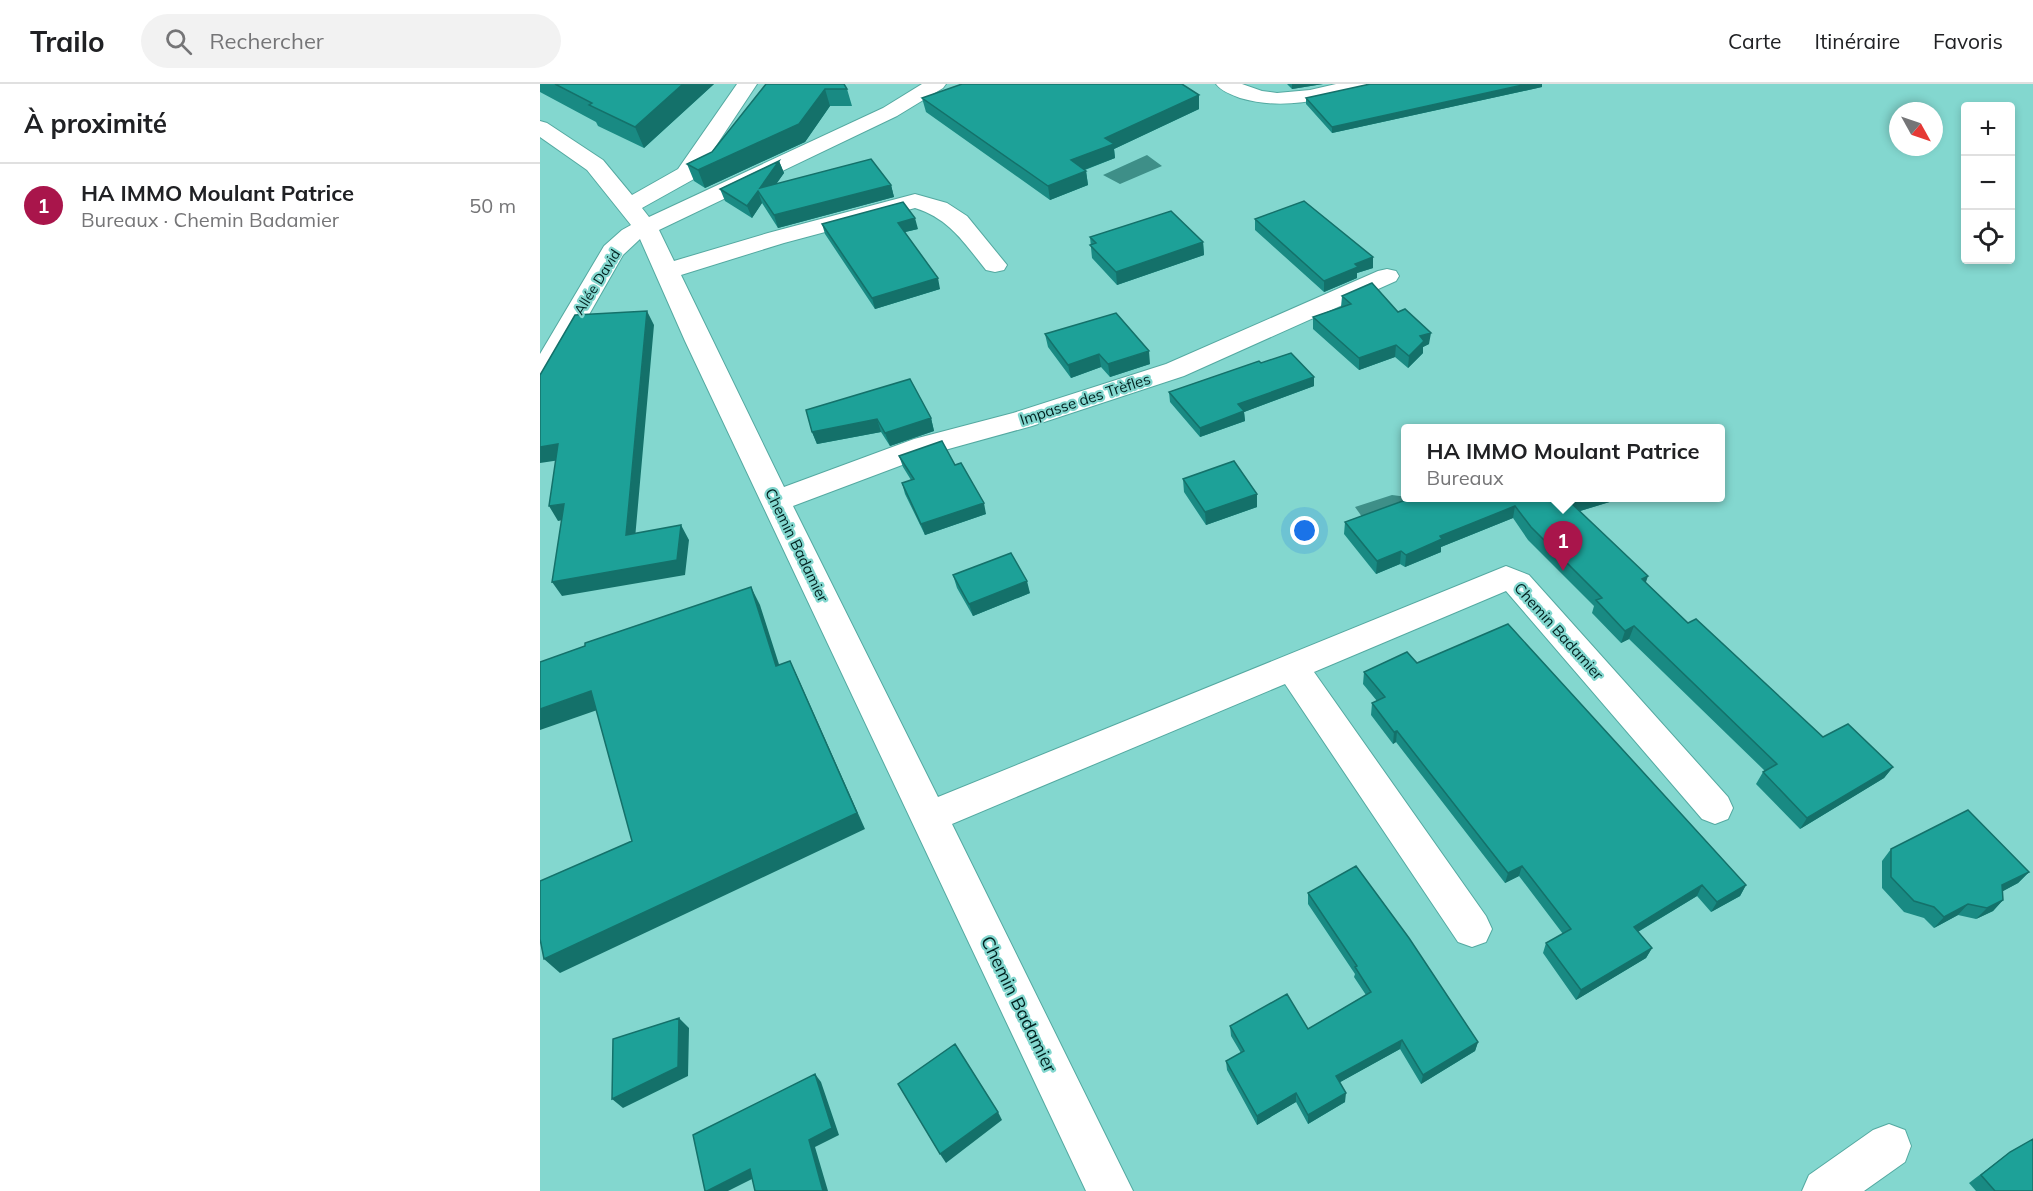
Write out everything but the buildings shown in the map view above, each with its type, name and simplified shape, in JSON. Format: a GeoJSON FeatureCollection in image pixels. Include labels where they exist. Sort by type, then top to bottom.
{"type":"FeatureCollection","features":[{"type":"Feature","properties":{"kind":"street"},"geometry":{"type":"LineString","coordinates":[[637,218],[686,174],[747,84]]}},
{"type":"Feature","properties":{"kind":"street"},"geometry":{"type":"LineString","coordinates":[[637,218],[890,112],[936,84]]}},
{"type":"Feature","properties":{"kind":"street"},"geometry":{"type":"LineString","coordinates":[[1226,84],[1245,94],[1280,100],[1362,84]]}},
{"type":"Feature","properties":{"kind":"street","name":"Chemin Badamier"},"geometry":{"type":"LineString","coordinates":[[540,127],[595,165],[637,218],[667,272],[698,341],[1110,1191]]}},
{"type":"Feature","properties":{"kind":"street"},"geometry":{"type":"LineString","coordinates":[[667,272],[767,240],[915,201],[939,208],[959,220],[995,265]]}},
{"type":"Feature","properties":{"kind":"street","name":"Allée David"},"geometry":{"type":"LineString","coordinates":[[540,377],[613,251],[630,235],[637,218]]}},
{"type":"Feature","properties":{"kind":"street","name":"Impasse des Trèfles"},"geometry":{"type":"LineString","coordinates":[[776,501],[905,453],[1022,420],[1175,370],[1387,276]]}},
{"type":"Feature","properties":{"kind":"street","name":"Chemin Badamier"},"geometry":{"type":"LineString","coordinates":[[928,817],[1506,578],[1518,583],[1715,808]]}},
{"type":"Feature","properties":{"kind":"street"},"geometry":{"type":"LineString","coordinates":[[1291,666],[1472,929]]}},
{"type":"Feature","properties":{"kind":"street"},"geometry":{"type":"LineString","coordinates":[[1825,1191],[1889,1146]]}},
{"type":"Feature","properties":{"kind":"water"},"geometry":{"type":"Polygon","coordinates":[[[1147,155],[1162,166],[1120,184],[1103,175],[1147,155]]]}},
{"type":"Feature","properties":{"kind":"water"},"geometry":{"type":"Polygon","coordinates":[[[1392,495],[1401,496],[1401,502],[1406,502],[1365,521],[1355,507],[1392,495]]]}},
{"type":"Feature","properties":{"kind":"place","name":"HA IMMO Moulant Patrice"},"geometry":{"type":"Point","coordinates":[1563,571]}}]}
